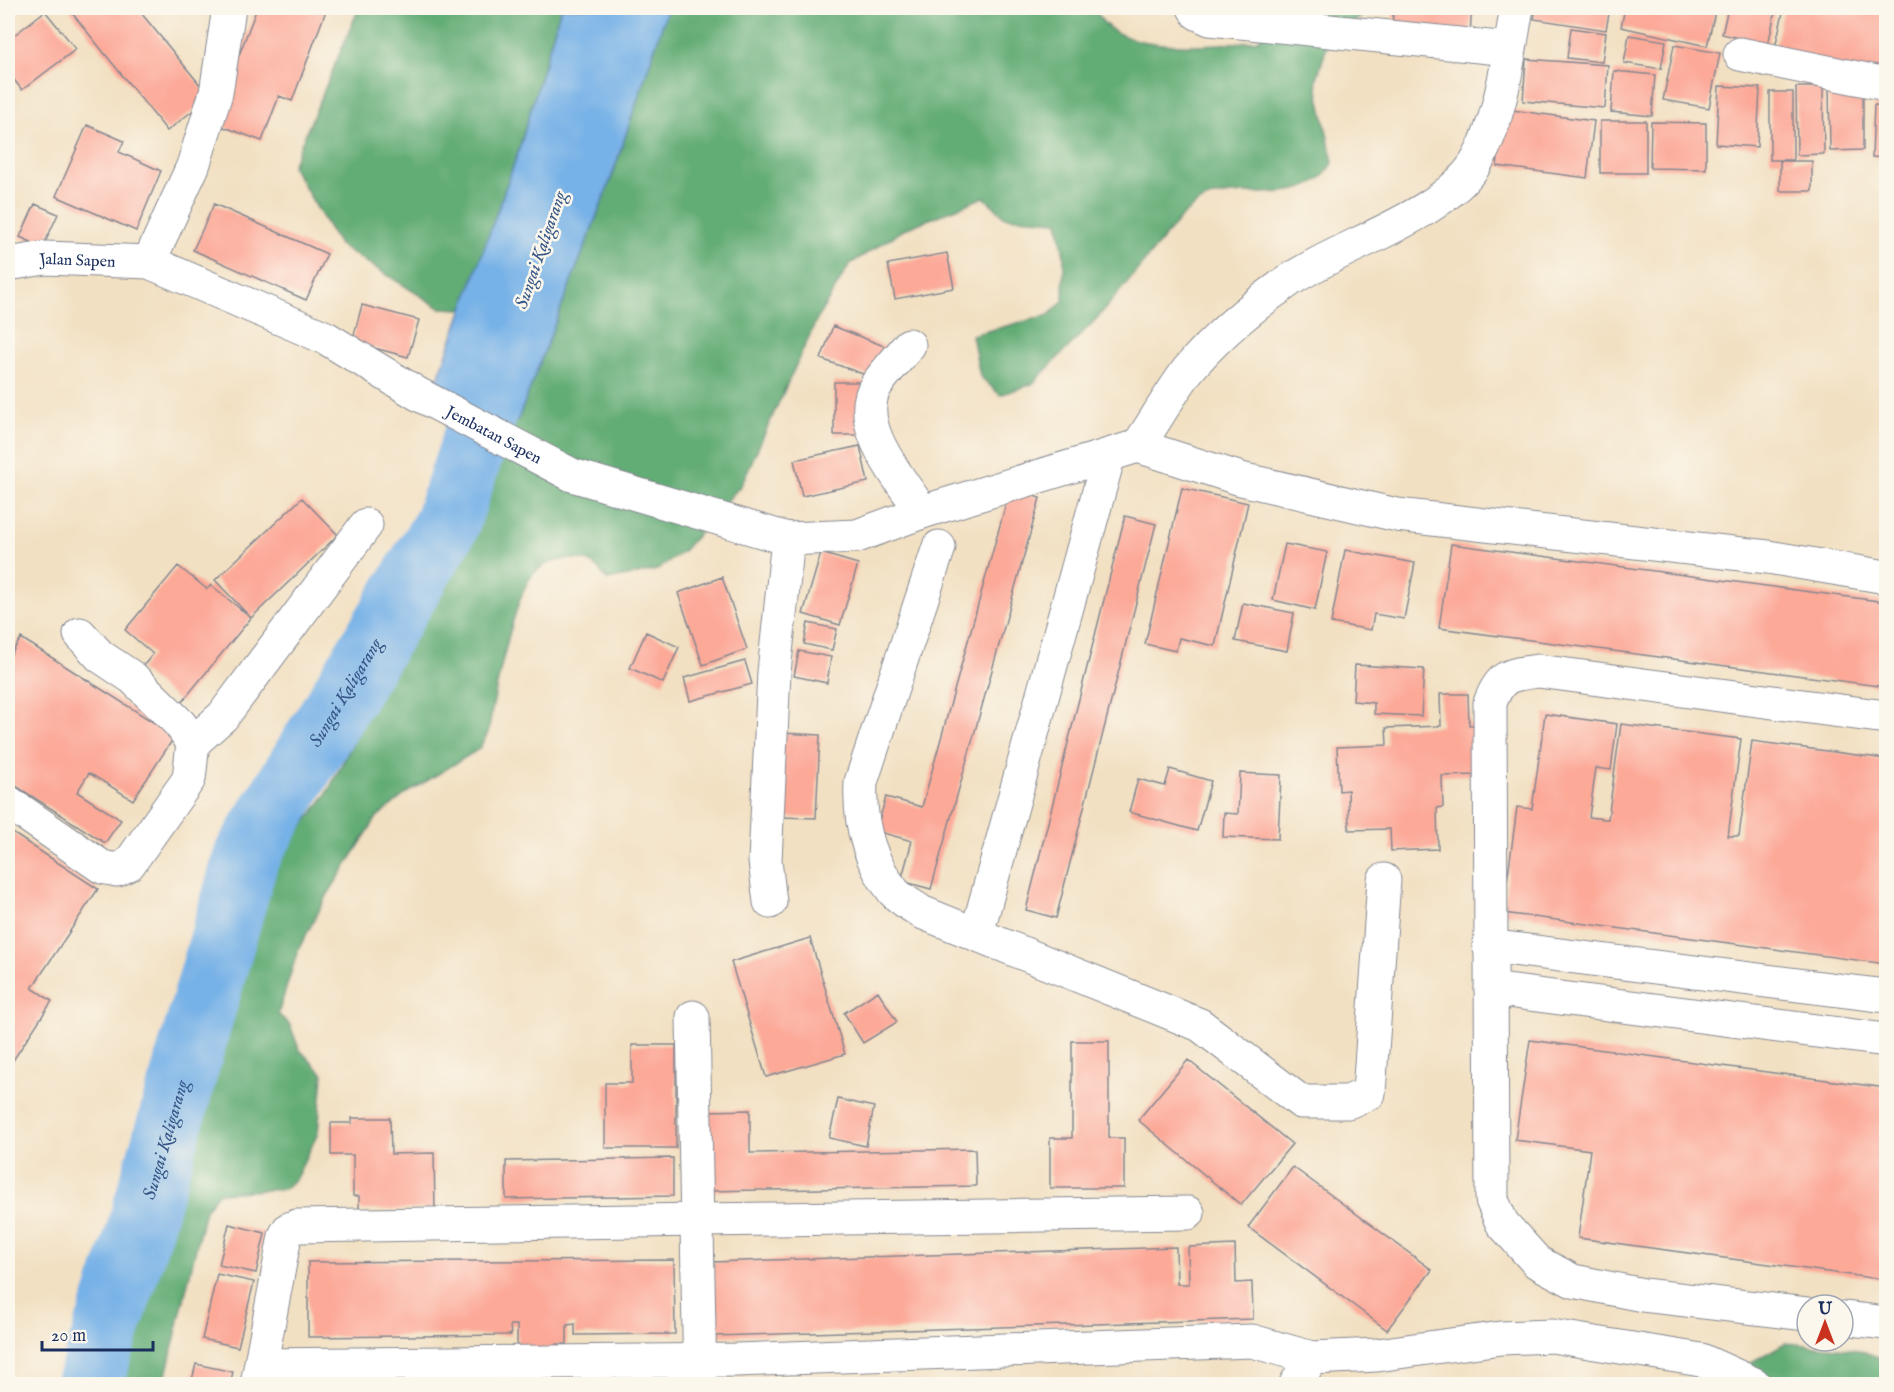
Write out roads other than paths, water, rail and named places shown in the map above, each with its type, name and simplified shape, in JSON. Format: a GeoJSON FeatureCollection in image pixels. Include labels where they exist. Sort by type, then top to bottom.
{"type":"FeatureCollection","features":[{"type":"Feature","properties":{"kind":"street"},"geometry":{"type":"LineString","coordinates":[[148,262],[193,166],[216,93],[229,8]]}},
{"type":"Feature","properties":{"kind":"street"},"geometry":{"type":"LineString","coordinates":[[1194,8],[1197,13],[1210,19],[1509,49]]}},
{"type":"Feature","properties":{"kind":"street"},"geometry":{"type":"LineString","coordinates":[[977,933],[1123,451],[1189,370],[1245,315],[1292,278],[1425,209],[1476,163],[1491,130],[1517,8]]}},
{"type":"Feature","properties":{"kind":"street"},"geometry":{"type":"LineString","coordinates":[[1740,54],[1887,84]]}},
{"type":"Feature","properties":{"kind":"street","name":"Jalan Sapen"},"geometry":{"type":"LineString","coordinates":[[8,264],[45,258],[148,262]]}},
{"type":"Feature","properties":{"kind":"street","name":"Jembatan Sapen"},"geometry":{"type":"LineString","coordinates":[[148,262],[326,338],[418,393],[572,475],[788,539],[857,536],[922,512],[1123,451]]}},
{"type":"Feature","properties":{"kind":"street"},"geometry":{"type":"LineString","coordinates":[[909,345],[876,386],[870,409],[872,432],[922,512]]}},
{"type":"Feature","properties":{"kind":"street"},"geometry":{"type":"LineString","coordinates":[[1123,451],[1397,515],[1768,557],[1887,577]]}},
{"type":"Feature","properties":{"kind":"street"},"geometry":{"type":"LineString","coordinates":[[8,802],[102,867],[117,870],[129,864],[189,779],[193,743],[222,716],[366,525]]}},
{"type":"Feature","properties":{"kind":"street"},"geometry":{"type":"LineString","coordinates":[[770,902],[765,861],[774,684],[788,539]]}},
{"type":"Feature","properties":{"kind":"street"},"geometry":{"type":"LineString","coordinates":[[939,547],[861,782],[860,806],[865,839],[895,893],[921,912],[1200,1025],[1301,1102],[1348,1102],[1369,1093],[1384,880]]}},
{"type":"Feature","properties":{"kind":"street"},"geometry":{"type":"LineString","coordinates":[[80,634],[100,656],[141,686],[180,724],[193,743]]}},
{"type":"Feature","properties":{"kind":"street"},"geometry":{"type":"LineString","coordinates":[[1795,1313],[1643,1295],[1573,1281],[1537,1262],[1502,1222],[1492,1200],[1489,946],[1490,703],[1497,686],[1509,675],[1538,671],[1887,717]]}},
{"type":"Feature","properties":{"kind":"street"},"geometry":{"type":"LineString","coordinates":[[1489,946],[1877,995],[1872,1038],[1491,989]]}},
{"type":"Feature","properties":{"kind":"street"},"geometry":{"type":"LineString","coordinates":[[693,1017],[700,1372]]}},
{"type":"Feature","properties":{"kind":"street"},"geometry":{"type":"LineString","coordinates":[[1188,1213],[297,1226],[289,1229],[285,1236],[259,1375],[700,1372],[1252,1341],[1304,1371],[1377,1355],[1501,1338],[1552,1336],[1701,1360],[1754,1384]]}},
{"type":"Feature","properties":{"kind":"street"},"geometry":{"type":"LineString","coordinates":[[1855,1319],[1887,1323]]}},
{"type":"Feature","properties":{"kind":"water"},"geometry":{"type":"Polygon","coordinates":[[[561,8],[668,8],[611,179],[518,419],[435,387],[519,150],[561,8]]]}},
{"type":"Feature","properties":{"kind":"waterway","name":"Sungai Kaligarang"},"geometry":{"type":"LineString","coordinates":[[89,1384],[137,1238],[247,855],[446,525],[516,320]]}}]}
